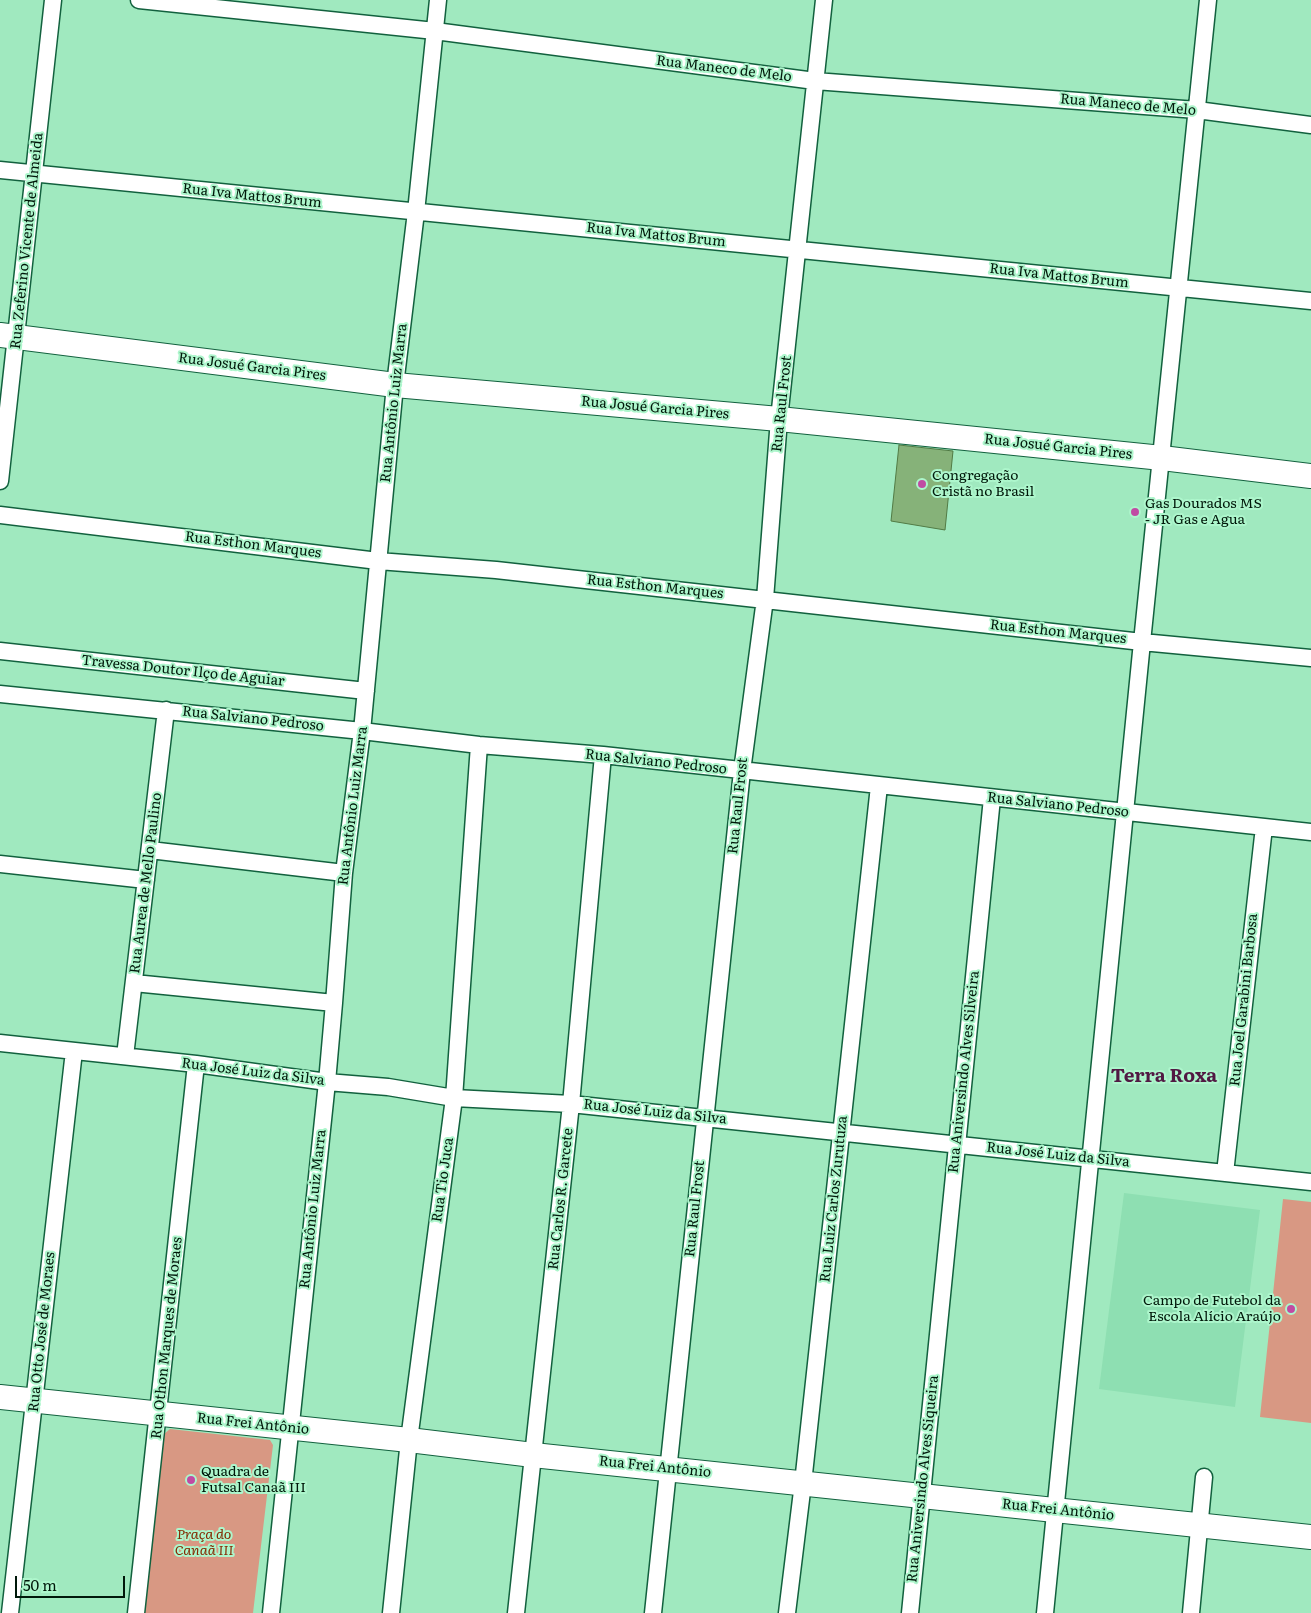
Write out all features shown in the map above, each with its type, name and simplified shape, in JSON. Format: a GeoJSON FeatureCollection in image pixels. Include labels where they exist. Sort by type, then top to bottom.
{"type":"FeatureCollection","features":[{"type":"Feature","properties":{"kind":"street","name":"Rua Zeferino Vicente de Almeida"},"geometry":{"type":"LineString","coordinates":[[0,481],[8,336],[34,174],[54,0]]}},
{"type":"Feature","properties":{"kind":"street","name":"Rua Maneco de Melo"},"geometry":{"type":"LineString","coordinates":[[139,0],[435,31],[815,81],[1197,110],[1311,125]]}},
{"type":"Feature","properties":{"kind":"street","name":"Rua Antônio Luiz Marra"},"geometry":{"type":"LineString","coordinates":[[271,1613],[327,1082],[344,873],[362,731],[395,386],[416,212],[438,0]]}},
{"type":"Feature","properties":{"kind":"street","name":"Rua Raul Frost"},"geometry":{"type":"LineString","coordinates":[[653,1613],[742,771],[765,599],[780,419],[824,0]]}},
{"type":"Feature","properties":{"kind":"street"},"geometry":{"type":"LineString","coordinates":[[1045,1613],[1208,0]]}},
{"type":"Feature","properties":{"kind":"street","name":"Rua Iva Mattos Brum"},"geometry":{"type":"LineString","coordinates":[[0,170],[1311,301]]}},
{"type":"Feature","properties":{"kind":"street","name":"Rua Josué Garcia Pires"},"geometry":{"type":"LineString","coordinates":[[8,336],[395,386],[780,419],[1162,458],[1311,476]]}},
{"type":"Feature","properties":{"kind":"street","name":"Rua Esthon Marques"},"geometry":{"type":"LineString","coordinates":[[0,515],[378,561],[496,570],[1142,642],[1311,658]]}},
{"type":"Feature","properties":{"kind":"street","name":"Travessa Doutor Ilço de Aguiar"},"geometry":{"type":"LineString","coordinates":[[0,651],[366,691]]}},
{"type":"Feature","properties":{"kind":"street","name":"Rua Salviano Pedroso"},"geometry":{"type":"LineString","coordinates":[[0,694],[166,710],[480,745],[603,755],[1311,832]]}},
{"type":"Feature","properties":{"kind":"street","name":"Rua Aurea de Mello Paulino"},"geometry":{"type":"LineString","coordinates":[[125,1056],[166,710]]}},
{"type":"Feature","properties":{"kind":"street","name":"Rua Tio Juca"},"geometry":{"type":"LineString","coordinates":[[391,1613],[409,1440],[454,1098],[480,745]]}},
{"type":"Feature","properties":{"kind":"street","name":"Rua Carlos R. Garcete"},"geometry":{"type":"LineString","coordinates":[[516,1613],[571,1104],[603,755]]}},
{"type":"Feature","properties":{"kind":"street","name":"Rua Luiz Carlos Zurutuza"},"geometry":{"type":"LineString","coordinates":[[787,1613],[803,1483],[879,786]]}},
{"type":"Feature","properties":{"kind":"street","name":"Rua Aniversindo Alves Silveira"},"geometry":{"type":"LineString","coordinates":[[936,1346],[992,798]]}},
{"type":"Feature","properties":{"kind":"street","name":"Rua Joel Garabini Barbosa"},"geometry":{"type":"LineString","coordinates":[[1225,1173],[1264,827]]}},
{"type":"Feature","properties":{"kind":"street"},"geometry":{"type":"LineString","coordinates":[[150,850],[344,873]]}},
{"type":"Feature","properties":{"kind":"street"},"geometry":{"type":"LineString","coordinates":[[0,864],[146,880]]}},
{"type":"Feature","properties":{"kind":"street"},"geometry":{"type":"LineString","coordinates":[[134,983],[334,1003]]}},
{"type":"Feature","properties":{"kind":"street","name":"Rua José Luiz da Silva"},"geometry":{"type":"LineString","coordinates":[[0,1043],[196,1064],[327,1082],[388,1087],[454,1098],[571,1104],[1311,1182]]}},
{"type":"Feature","properties":{"kind":"street","name":"Rua Otto José de Moraes"},"geometry":{"type":"LineString","coordinates":[[10,1613],[74,1051]]}},
{"type":"Feature","properties":{"kind":"street","name":"Rua Othon Marques de Moraes"},"geometry":{"type":"LineString","coordinates":[[136,1613],[196,1064]]}},
{"type":"Feature","properties":{"kind":"street","name":"Rua Aniversindo Alves Siqueira"},"geometry":{"type":"LineString","coordinates":[[910,1613],[936,1346]]}},
{"type":"Feature","properties":{"kind":"street","name":"Rua Frei Antônio"},"geometry":{"type":"LineString","coordinates":[[0,1397],[1311,1537]]}},
{"type":"Feature","properties":{"kind":"street"},"geometry":{"type":"LineString","coordinates":[[1191,1613],[1204,1477]]}},
{"type":"Feature","properties":{"kind":"shaded area"},"geometry":{"type":"Polygon","coordinates":[[[1124,1193],[1260,1210],[1235,1407],[1099,1389],[1124,1193]]]}},
{"type":"Feature","properties":{"kind":"green space","name":"Campo de Futebol da Escola Alício Araújo"},"geometry":{"type":"Polygon","coordinates":[[[1283,1199],[1311,1202],[1311,1423],[1260,1417],[1283,1199]]]}},
{"type":"Feature","properties":{"kind":"green space","name":"Praça do Canaã III"},"geometry":{"type":"Polygon","coordinates":[[[170,1429],[270,1440],[273,1445],[253,1613],[141,1613],[149,1536],[164,1434],[170,1429]]]}},
{"type":"Feature","properties":{"kind":"building","name":"Congregação Cristã no Brasil"},"geometry":{"type":"Polygon","coordinates":[[[899,445],[953,451],[945,530],[891,521],[899,445]]]}},
{"type":"Feature","properties":{"kind":"place","name":"Congregação Cristã no Brasil"},"geometry":{"type":"Point","coordinates":[922,484]}},
{"type":"Feature","properties":{"kind":"place","name":"Gas Dourados MS - JR Gas e Agua"},"geometry":{"type":"Point","coordinates":[1135,512]}},
{"type":"Feature","properties":{"kind":"place","name":"Campo de Futebol da Escola Alício Araújo"},"geometry":{"type":"Point","coordinates":[1291,1309]}},
{"type":"Feature","properties":{"kind":"place","name":"Quadra de Futsal Canaã III"},"geometry":{"type":"Point","coordinates":[191,1480]}},
{"type":"Feature","properties":{"kind":"district","name":"Terra Roxa"},"geometry":{"type":"Point","coordinates":[1164,1076]}}]}
